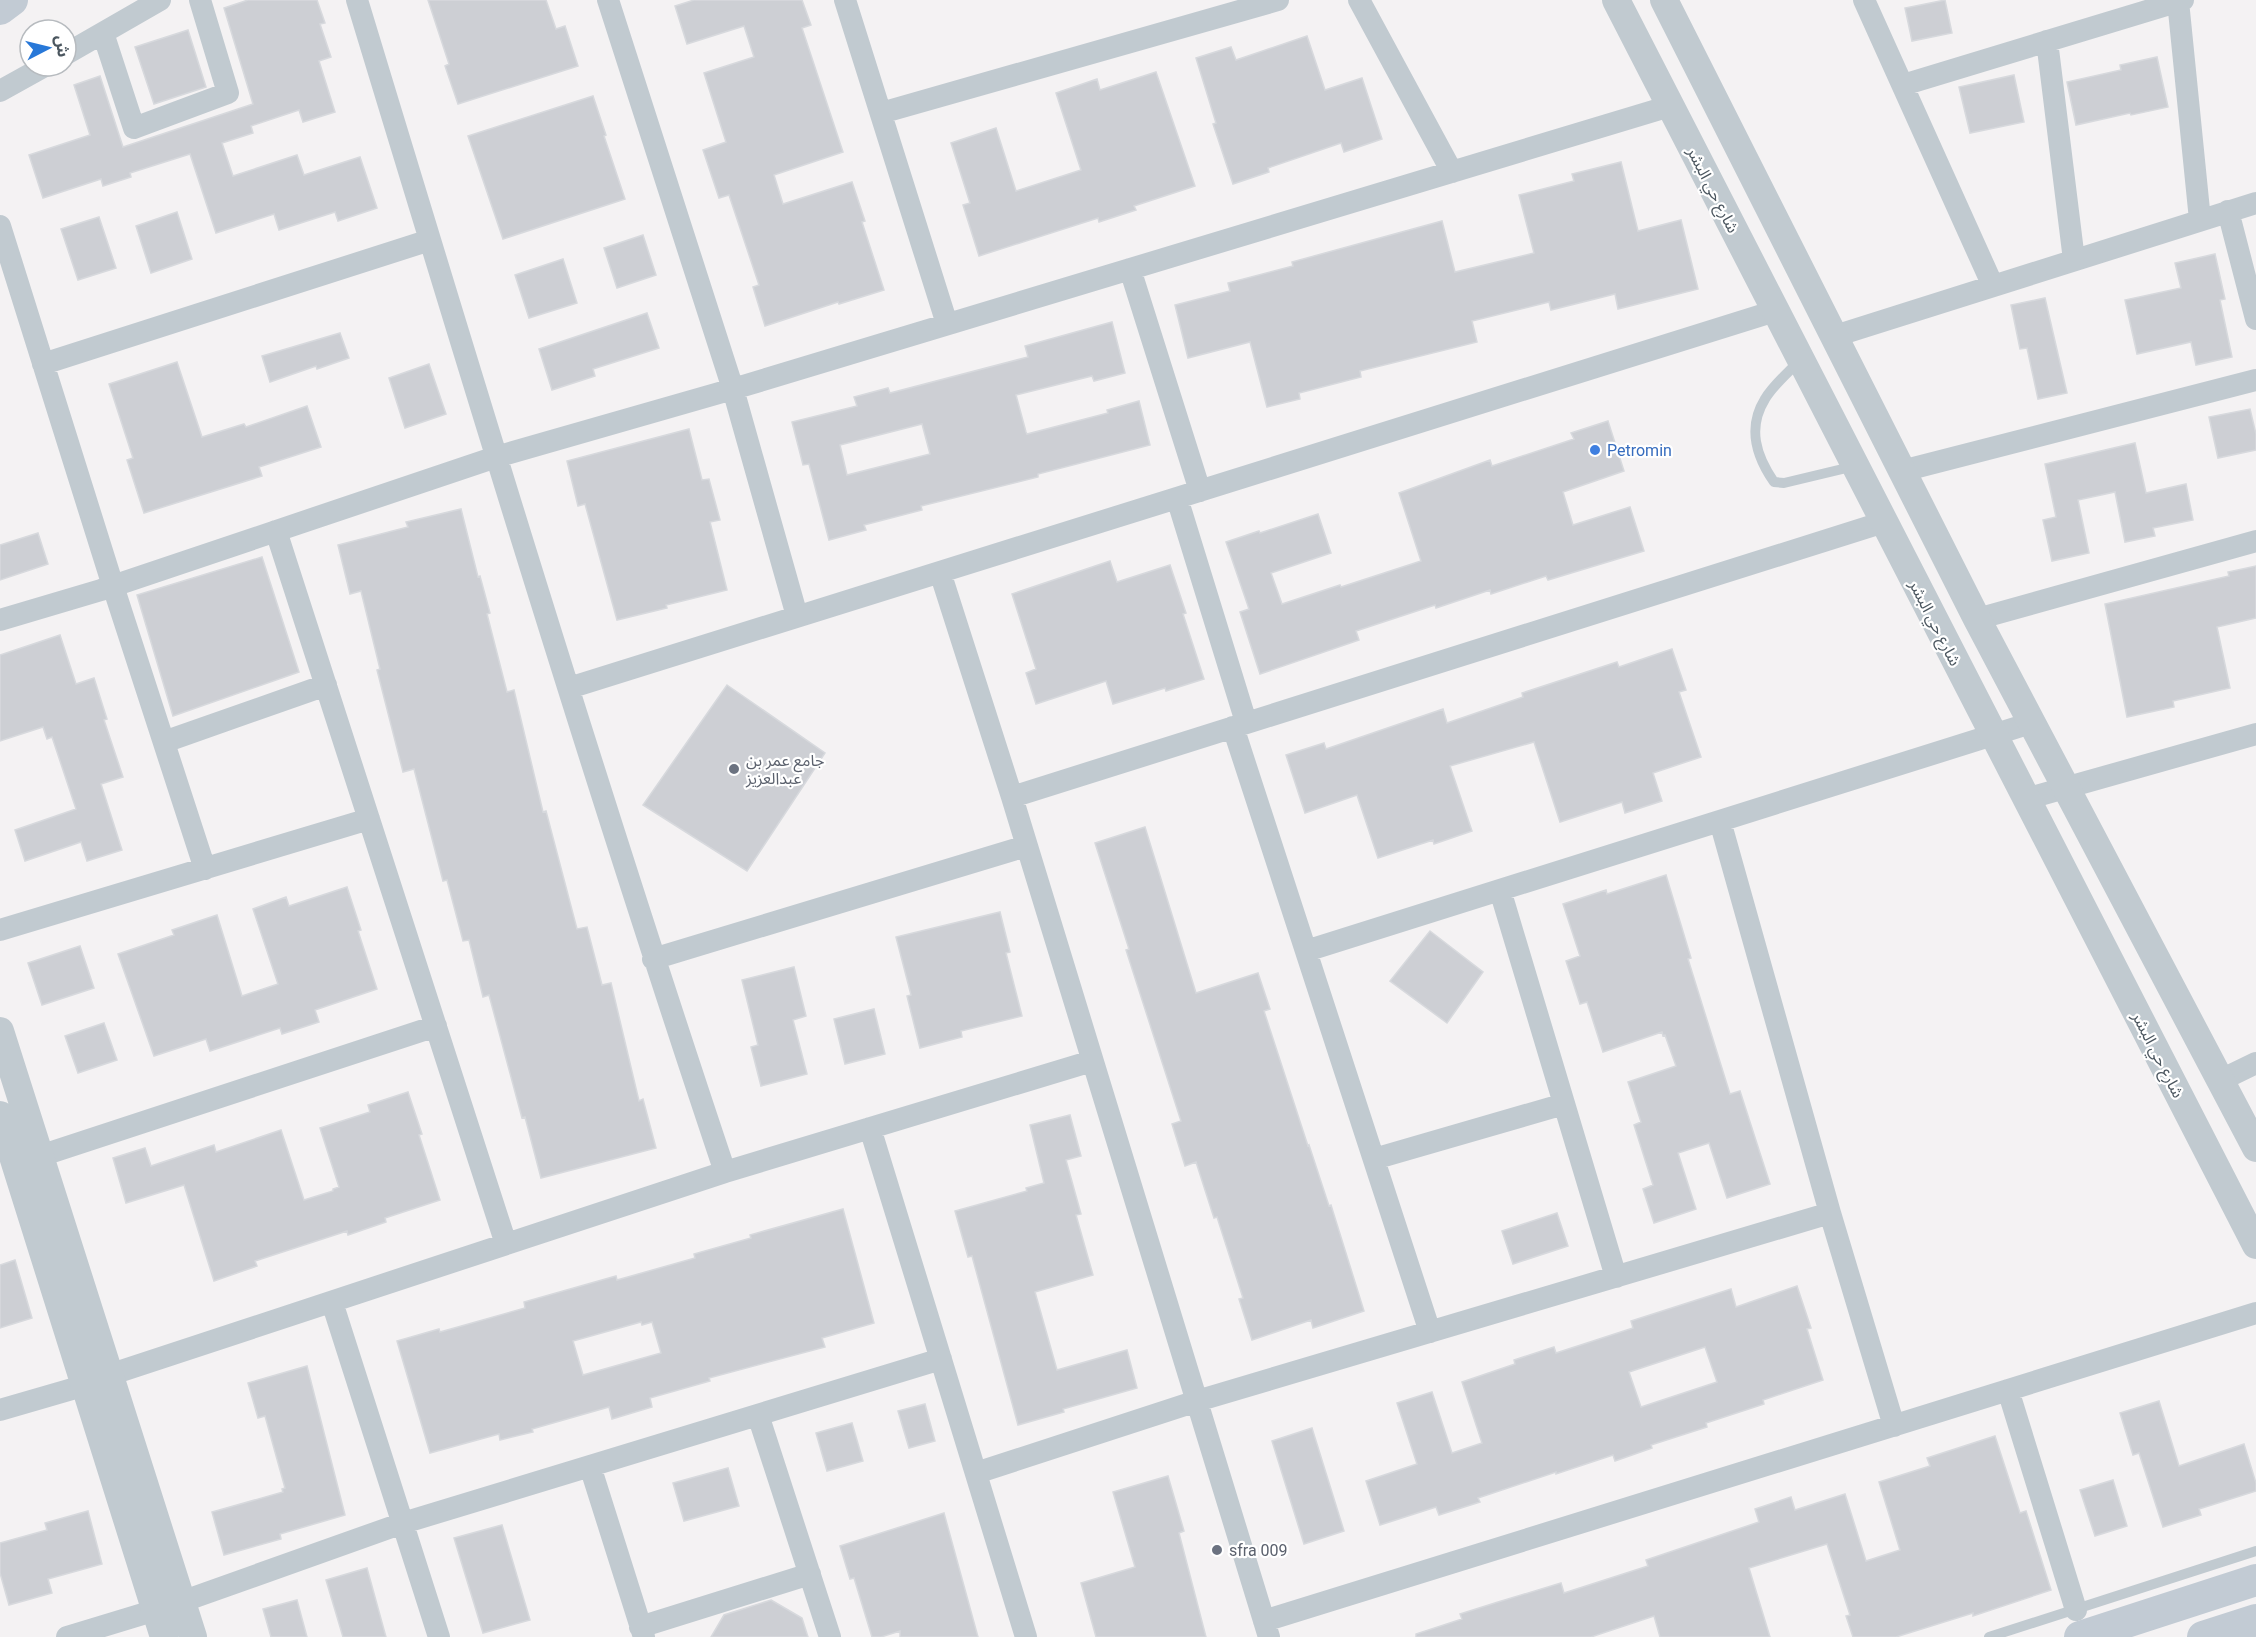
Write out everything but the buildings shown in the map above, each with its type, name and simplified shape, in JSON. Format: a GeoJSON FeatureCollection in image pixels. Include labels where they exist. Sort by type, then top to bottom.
{"type":"FeatureCollection","features":[{"type":"Feature","properties":{"kind":"main road"},"geometry":{"type":"LineString","coordinates":[[0,9],[12,0]]}},
{"type":"Feature","properties":{"kind":"main road"},"geometry":{"type":"LineString","coordinates":[[2078,1623],[2256,1580]]}},
{"type":"Feature","properties":{"kind":"main road"},"geometry":{"type":"LineString","coordinates":[[2212,1636],[2256,1620]]}},
{"type":"Feature","properties":{"kind":"street"},"geometry":{"type":"LineString","coordinates":[[78,47],[160,0]]}},
{"type":"Feature","properties":{"kind":"street"},"geometry":{"type":"LineString","coordinates":[[103,33],[134,128],[228,93],[200,0]]}},
{"type":"Feature","properties":{"kind":"street"},"geometry":{"type":"LineString","coordinates":[[357,0],[496,457],[653,959],[725,1172]]}},
{"type":"Feature","properties":{"kind":"street"},"geometry":{"type":"LineString","coordinates":[[608,0],[733,389],[797,616]]}},
{"type":"Feature","properties":{"kind":"street"},"geometry":{"type":"LineString","coordinates":[[845,0],[948,324]]}},
{"type":"Feature","properties":{"kind":"street"},"geometry":{"type":"LineString","coordinates":[[880,113],[1278,0]]}},
{"type":"Feature","properties":{"kind":"street"},"geometry":{"type":"LineString","coordinates":[[1359,0],[1452,172]]}},
{"type":"Feature","properties":{"kind":"street","name":"شارع حي البشر"},"geometry":{"type":"LineString","coordinates":[[1616,0],[2256,1245]]}},
{"type":"Feature","properties":{"kind":"street"},"geometry":{"type":"LineString","coordinates":[[1664,0],[2064,788],[2256,1148]]}},
{"type":"Feature","properties":{"kind":"street"},"geometry":{"type":"LineString","coordinates":[[1864,0],[1993,286]]}},
{"type":"Feature","properties":{"kind":"street"},"geometry":{"type":"LineString","coordinates":[[1903,85],[2180,1],[2200,220]]}},
{"type":"Feature","properties":{"kind":"street"},"geometry":{"type":"LineString","coordinates":[[2048,41],[2074,260]]}},
{"type":"Feature","properties":{"kind":"street"},"geometry":{"type":"LineString","coordinates":[[0,91],[23,78]]}},
{"type":"Feature","properties":{"kind":"street"},"geometry":{"type":"LineString","coordinates":[[0,620],[113,586],[496,457],[733,389],[1670,106]]}},
{"type":"Feature","properties":{"kind":"street"},"geometry":{"type":"LineString","coordinates":[[1835,336],[2256,203]]}},
{"type":"Feature","properties":{"kind":"street"},"geometry":{"type":"LineString","coordinates":[[2228,212],[2256,319]]}},
{"type":"Feature","properties":{"kind":"street"},"geometry":{"type":"LineString","coordinates":[[0,226],[113,586],[206,868]]}},
{"type":"Feature","properties":{"kind":"street"},"geometry":{"type":"LineString","coordinates":[[43,364],[430,240]]}},
{"type":"Feature","properties":{"kind":"street"},"geometry":{"type":"LineString","coordinates":[[1130,269],[1200,491]]}},
{"type":"Feature","properties":{"kind":"street"},"geometry":{"type":"LineString","coordinates":[[568,688],[1775,311]]}},
{"type":"Feature","properties":{"kind":"street"},"geometry":{"type":"LineString","coordinates":[[1902,471],[2256,380]]}},
{"type":"Feature","properties":{"kind":"street"},"geometry":{"type":"LineString","coordinates":[[1177,498],[1239,725],[1306,951],[1430,1332]]}},
{"type":"Feature","properties":{"kind":"street"},"geometry":{"type":"LineString","coordinates":[[1012,797],[1884,522]]}},
{"type":"Feature","properties":{"kind":"street"},"geometry":{"type":"LineString","coordinates":[[276,531],[506,1244]]}},
{"type":"Feature","properties":{"kind":"street"},"geometry":{"type":"LineString","coordinates":[[1977,619],[2256,541]]}},
{"type":"Feature","properties":{"kind":"street"},"geometry":{"type":"LineString","coordinates":[[940,572],[1012,797],[1266,1629],[1894,1426],[2256,1313]]}},
{"type":"Feature","properties":{"kind":"street"},"geometry":{"type":"LineString","coordinates":[[164,742],[326,685]]}},
{"type":"Feature","properties":{"kind":"street"},"geometry":{"type":"LineString","coordinates":[[1306,951],[2031,723]]}},
{"type":"Feature","properties":{"kind":"street"},"geometry":{"type":"LineString","coordinates":[[2026,799],[2254,740]]}},
{"type":"Feature","properties":{"kind":"street"},"geometry":{"type":"LineString","coordinates":[[0,930],[369,819]]}},
{"type":"Feature","properties":{"kind":"street"},"geometry":{"type":"LineString","coordinates":[[1720,821],[1830,1213],[1894,1426]]}},
{"type":"Feature","properties":{"kind":"street"},"geometry":{"type":"LineString","coordinates":[[653,959],[1026,846]]}},
{"type":"Feature","properties":{"kind":"street"},"geometry":{"type":"LineString","coordinates":[[1500,890],[1616,1277]]}},
{"type":"Feature","properties":{"kind":"street"},"geometry":{"type":"LineString","coordinates":[[40,1156],[436,1026]]}},
{"type":"Feature","properties":{"kind":"street"},"geometry":{"type":"LineString","coordinates":[[0,1031],[40,1156],[98,1380]]}},
{"type":"Feature","properties":{"kind":"street"},"geometry":{"type":"LineString","coordinates":[[0,1410],[98,1380],[725,1172],[1092,1060]]}},
{"type":"Feature","properties":{"kind":"street"},"geometry":{"type":"LineString","coordinates":[[2221,1080],[2256,1063]]}},
{"type":"Feature","properties":{"kind":"street"},"geometry":{"type":"LineString","coordinates":[[1374,1159],[1564,1104]]}},
{"type":"Feature","properties":{"kind":"street"},"geometry":{"type":"LineString","coordinates":[[0,1115],[98,1380],[169,1606],[193,1637]]}},
{"type":"Feature","properties":{"kind":"street"},"geometry":{"type":"LineString","coordinates":[[870,1128],[1026,1637]]}},
{"type":"Feature","properties":{"kind":"street"},"geometry":{"type":"LineString","coordinates":[[976,1473],[1197,1401],[1830,1213]]}},
{"type":"Feature","properties":{"kind":"street"},"geometry":{"type":"LineString","coordinates":[[332,1302],[439,1637]]}},
{"type":"Feature","properties":{"kind":"street"},"geometry":{"type":"LineString","coordinates":[[67,1637],[169,1606],[403,1523],[941,1359]]}},
{"type":"Feature","properties":{"kind":"street"},"geometry":{"type":"LineString","coordinates":[[2008,1390],[2078,1623]]}},
{"type":"Feature","properties":{"kind":"street"},"geometry":{"type":"LineString","coordinates":[[758,1415],[830,1637]]}},
{"type":"Feature","properties":{"kind":"street"},"geometry":{"type":"LineString","coordinates":[[590,1466],[642,1632],[810,1574]]}},
{"type":"Feature","properties":{"kind":"street"},"geometry":{"type":"LineString","coordinates":[[164,1637],[169,1606]]}},
{"type":"Feature","properties":{"kind":"lane"},"geometry":{"type":"LineString","coordinates":[[1800,360],[1764,399],[1754,428],[1754,440],[1767,472],[1774,482],[1784,483],[1855,466]]}},
{"type":"Feature","properties":{"kind":"lane"},"geometry":{"type":"LineString","coordinates":[[1989,1637],[2078,1623],[2256,1551]]}},
{"type":"Feature","properties":{"kind":"place","name":"Petromin"},"geometry":{"type":"Point","coordinates":[1595,450]}},
{"type":"Feature","properties":{"kind":"place","name":"جامع عمر بن عبدالعزيز"},"geometry":{"type":"Point","coordinates":[734,769]}},
{"type":"Feature","properties":{"kind":"place","name":"sfra 009"},"geometry":{"type":"Point","coordinates":[1217,1550]}}]}
